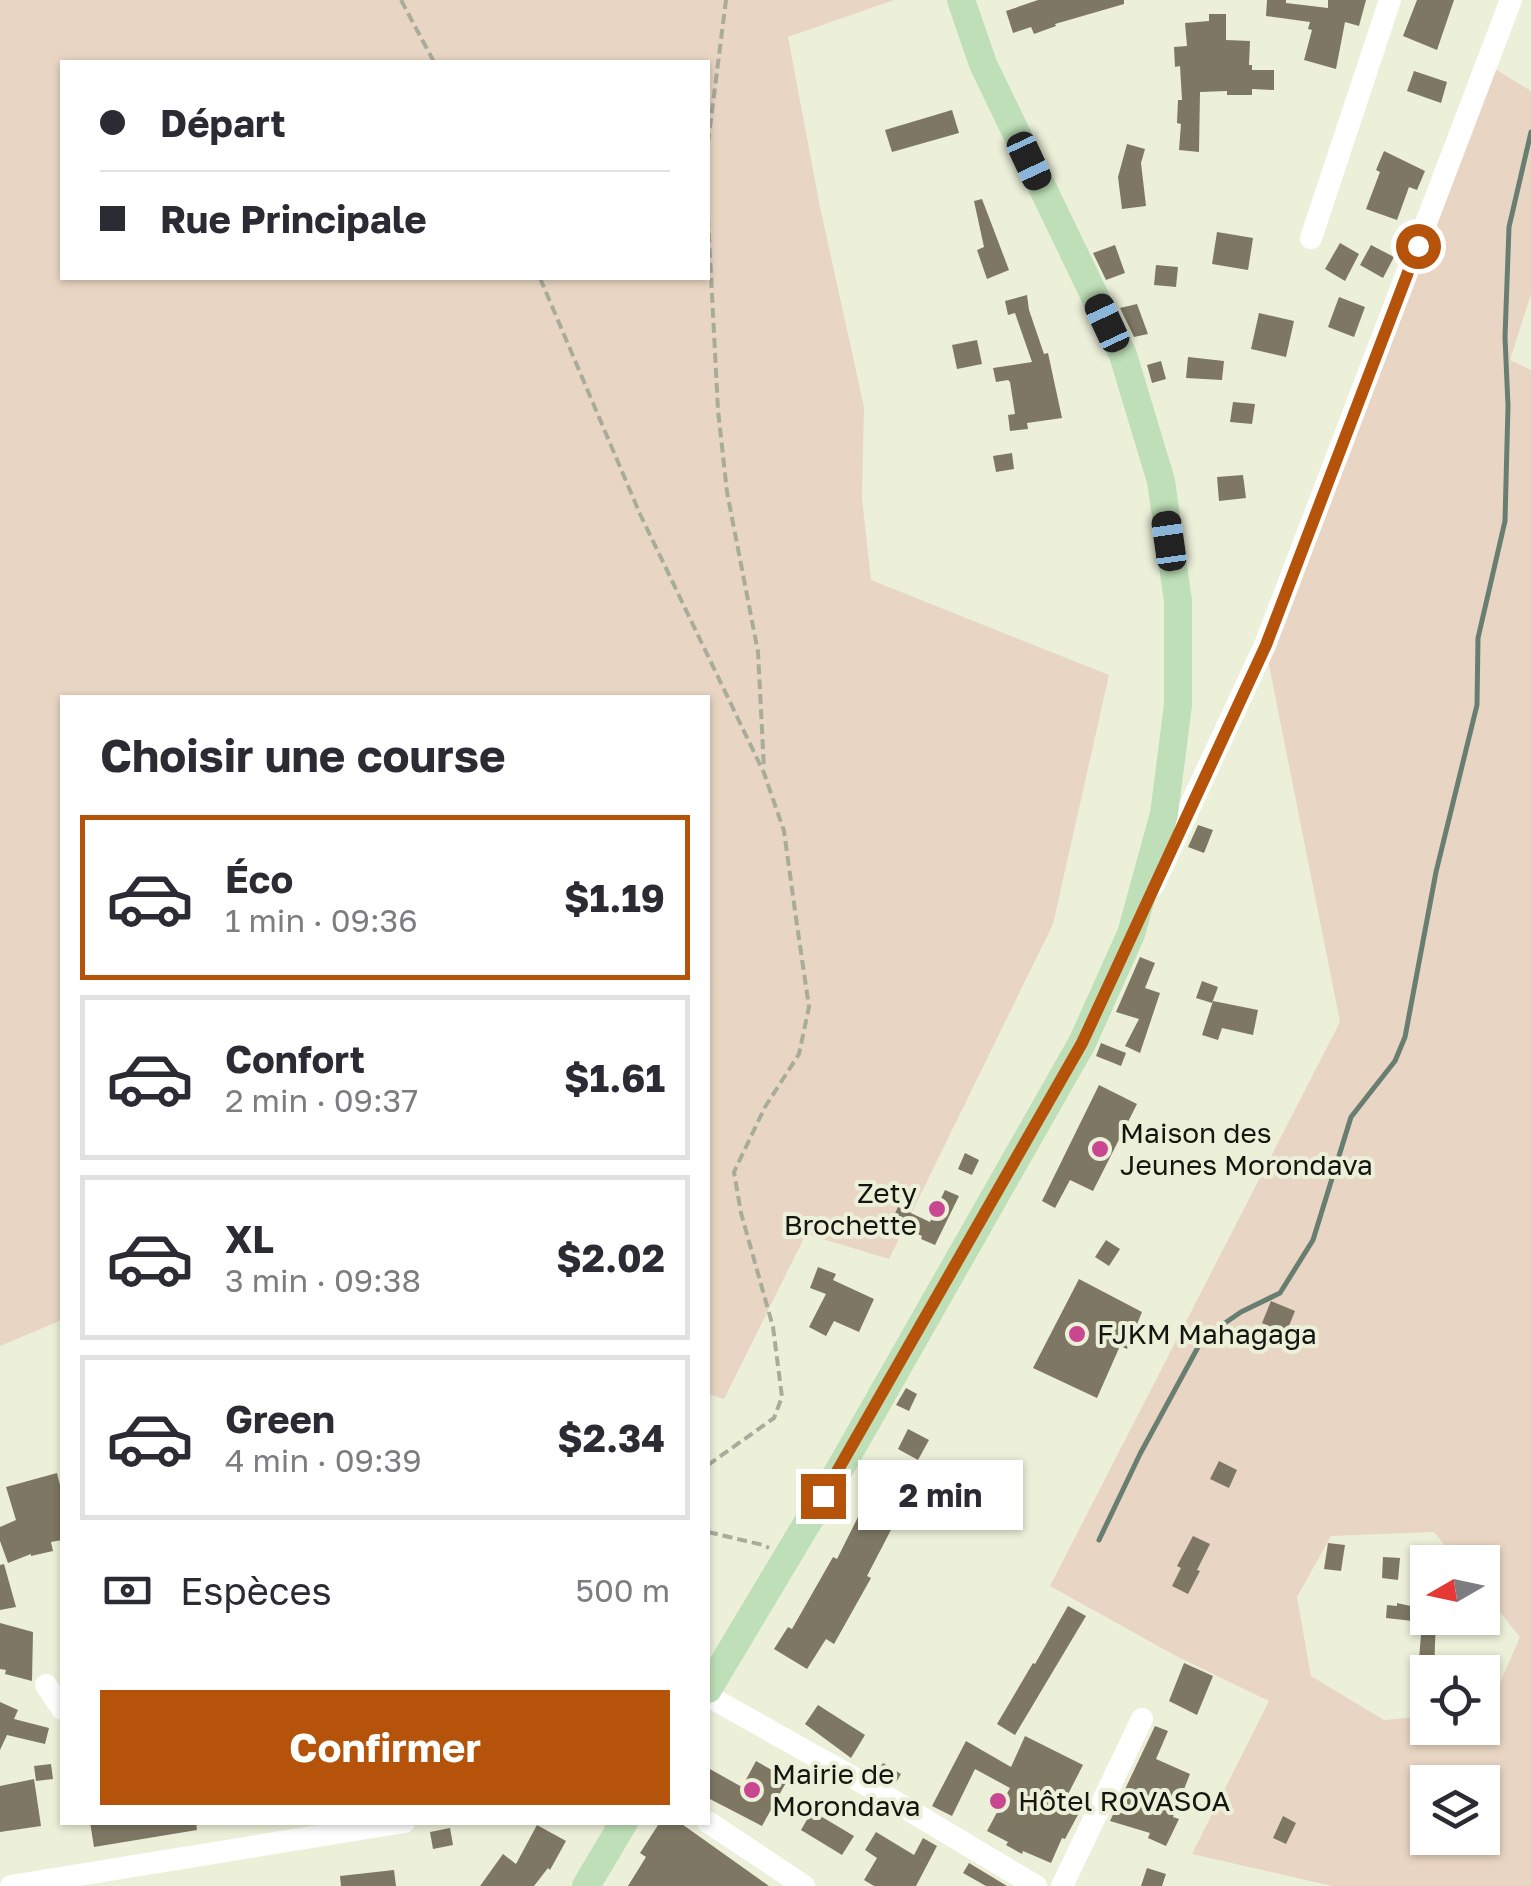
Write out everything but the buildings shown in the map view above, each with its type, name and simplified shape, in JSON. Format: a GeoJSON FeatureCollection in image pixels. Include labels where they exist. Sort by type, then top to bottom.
{"type":"FeatureCollection","features":[{"type":"Feature","properties":{"kind":"main road"},"geometry":{"type":"LineString","coordinates":[[710,1685],[842,1465],[1082,1043],[1130,934],[1164,814],[1178,705],[1178,601],[1161,481],[1122,355],[982,64],[960,0]]}},
{"type":"Feature","properties":{"kind":"main road"},"geometry":{"type":"LineString","coordinates":[[586,1886],[622,1825]]}},
{"type":"Feature","properties":{"kind":"street"},"geometry":{"type":"LineString","coordinates":[[1312,238],[1390,0]]}},
{"type":"Feature","properties":{"kind":"street"},"geometry":{"type":"LineString","coordinates":[[1130,934],[1266,645],[1511,0]]}},
{"type":"Feature","properties":{"kind":"street"},"geometry":{"type":"LineString","coordinates":[[46,1685],[60,1706]]}},
{"type":"Feature","properties":{"kind":"street"},"geometry":{"type":"LineString","coordinates":[[710,1697],[1036,1886]]}},
{"type":"Feature","properties":{"kind":"street"},"geometry":{"type":"LineString","coordinates":[[1062,1886],[1142,1719]]}},
{"type":"Feature","properties":{"kind":"street"},"geometry":{"type":"LineString","coordinates":[[710,1823],[804,1886]]}},
{"type":"Feature","properties":{"kind":"street"},"geometry":{"type":"LineString","coordinates":[[315,1825],[336,1834]]}},
{"type":"Feature","properties":{"kind":"street"},"geometry":{"type":"LineString","coordinates":[[11,1886],[387,1825]]}},
{"type":"Feature","properties":{"kind":"path"},"geometry":{"type":"LineString","coordinates":[[401,0],[433,60]]}},
{"type":"Feature","properties":{"kind":"path"},"geometry":{"type":"LineString","coordinates":[[710,127],[726,0]]}},
{"type":"Feature","properties":{"kind":"path"},"geometry":{"type":"LineString","coordinates":[[710,256],[718,410],[728,492],[758,652],[764,774]]}},
{"type":"Feature","properties":{"kind":"path"},"geometry":{"type":"LineString","coordinates":[[541,280],[640,514],[764,774],[784,831],[809,1007],[799,1054],[764,1108],[734,1172],[741,1213],[773,1327],[782,1397],[774,1418],[710,1464]]}},
{"type":"Feature","properties":{"kind":"path"},"geometry":{"type":"LineString","coordinates":[[710,1532],[762,1545],[786,1558]]}},
{"type":"Feature","properties":{"kind":"shaded area"},"geometry":{"type":"Polygon","coordinates":[[[0,0],[894,0],[788,37],[864,407],[862,498],[871,580],[1109,675],[1053,924],[889,1259],[806,1234],[724,1399],[710,1395],[710,695],[60,695],[60,1321],[0,1346],[0,0]]]}},
{"type":"Feature","properties":{"kind":"shaded area"},"geometry":{"type":"Polygon","coordinates":[[[1487,64],[1531,91],[1531,294],[1510,360],[1531,370],[1531,1886],[1333,1886],[1192,1854],[1269,1701],[1176,1656],[1050,1586],[1340,1022],[1265,645],[1487,64]],[[1434,1532],[1331,1536],[1297,1597],[1311,1676],[1384,1720],[1410,1718],[1410,1745],[1500,1745],[1500,1683],[1520,1637],[1500,1612],[1500,1545],[1445,1545],[1434,1532]]]}},
{"type":"Feature","properties":{"kind":"waterway"},"geometry":{"type":"LineString","coordinates":[[1099,1540],[1203,1338],[1241,1312],[1280,1293],[1313,1240],[1351,1117],[1395,1061],[1405,1037],[1436,872],[1477,705],[1478,638],[1505,521],[1509,227],[1531,132]]}},
{"type":"Feature","properties":{"kind":"place","name":"Maison des Jeunes Morondava"},"geometry":{"type":"Point","coordinates":[1100,1149]}},
{"type":"Feature","properties":{"kind":"place","name":"Zety Brochette"},"geometry":{"type":"Point","coordinates":[937,1209]}},
{"type":"Feature","properties":{"kind":"place","name":"FJKM Mahagaga"},"geometry":{"type":"Point","coordinates":[1077,1334]}},
{"type":"Feature","properties":{"kind":"place","name":"Mairie de Morondava"},"geometry":{"type":"Point","coordinates":[752,1790]}},
{"type":"Feature","properties":{"kind":"place","name":"Hôtel ROVASOA"},"geometry":{"type":"Point","coordinates":[998,1801]}},
{"type":"Feature","properties":{"kind":"route"},"geometry":{"type":"LineString","coordinates":[[823,1496],[1082,1043],[1266,645],[1418,246]]}}]}
